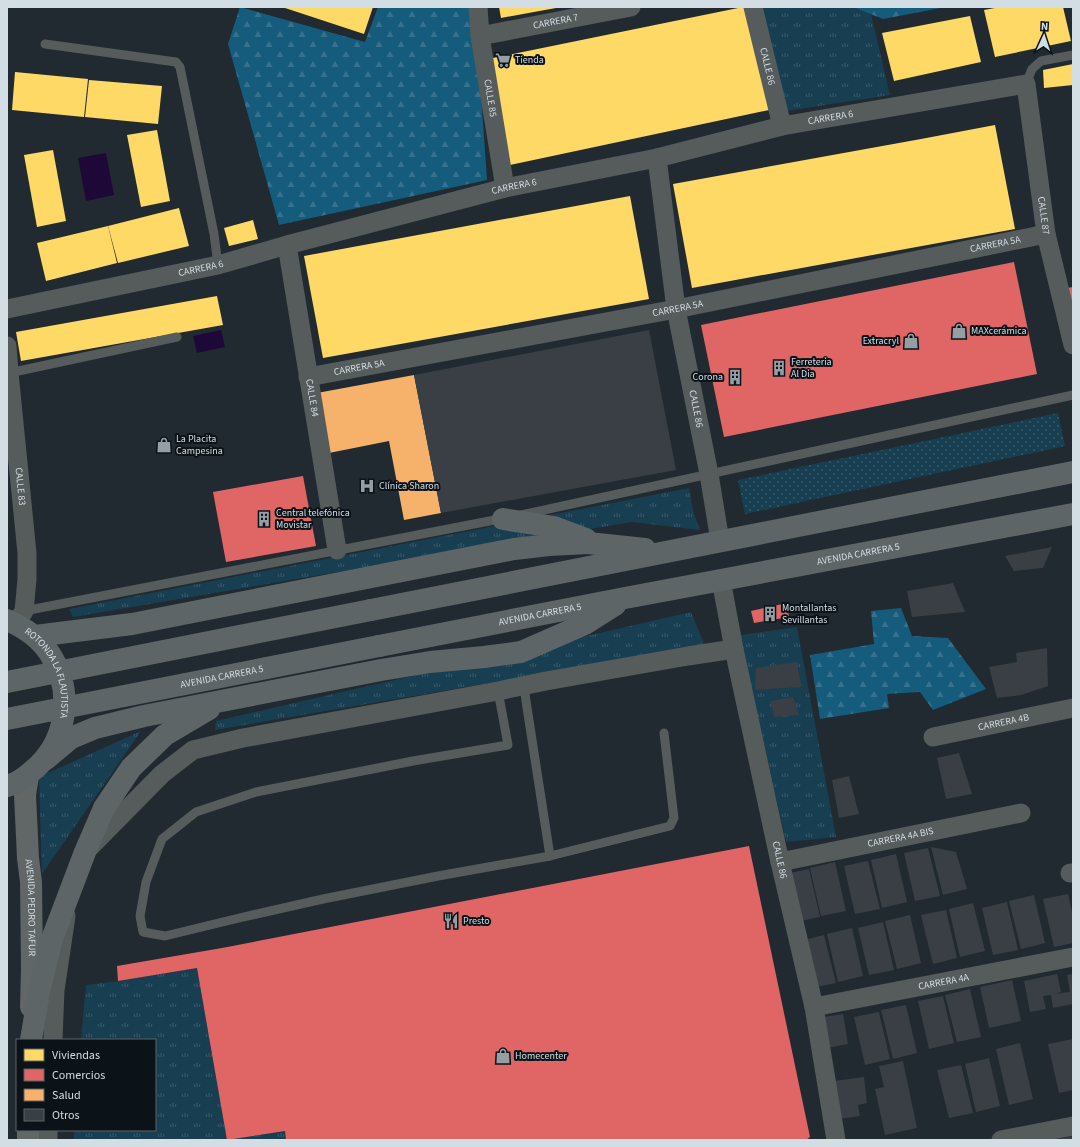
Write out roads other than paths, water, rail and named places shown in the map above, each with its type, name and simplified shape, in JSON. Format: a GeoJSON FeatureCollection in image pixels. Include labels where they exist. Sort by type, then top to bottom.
{"type":"FeatureCollection","features":[{"type":"Feature","properties":{"kind":"main road"},"geometry":{"type":"LineString","coordinates":[[7,682],[1073,472]]}},
{"type":"Feature","properties":{"kind":"main road","name":"AVENIDA CARRERA 5"},"geometry":{"type":"LineString","coordinates":[[7,719],[625,598],[1073,514]]}},
{"type":"Feature","properties":{"kind":"main road"},"geometry":{"type":"LineString","coordinates":[[503,519],[554,527],[598,544]]}},
{"type":"Feature","properties":{"kind":"main road"},"geometry":{"type":"LineString","coordinates":[[35,636],[132,624],[514,549],[588,543],[632,547],[662,552]]}},
{"type":"Feature","properties":{"kind":"main road"},"geometry":{"type":"LineString","coordinates":[[46,759],[71,738],[95,728],[144,716],[416,664],[520,652],[585,624],[625,598]]}},
{"type":"Feature","properties":{"kind":"main road","name":"ROTONDA LA FLAUTISTA"},"geometry":{"type":"LineString","coordinates":[[7,786],[28,776],[46,759],[57,740],[64,718],[65,695],[60,673],[50,653],[16,618]]}},
{"type":"Feature","properties":{"kind":"main road"},"geometry":{"type":"LineString","coordinates":[[31,1039],[38,992],[52,939],[70,889],[104,808],[131,768],[165,736],[206,710],[250,695]]}},
{"type":"Feature","properties":{"kind":"main road","name":"AVENIDA PEDRO TAFUR"},"geometry":{"type":"LineString","coordinates":[[28,776],[25,795],[28,858],[31,882],[31,1039]]}},
{"type":"Feature","properties":{"kind":"street","name":"CALLE 85"},"geometry":{"type":"LineString","coordinates":[[478,7],[480,36],[505,188]]}},
{"type":"Feature","properties":{"kind":"street","name":"CARRERA 7"},"geometry":{"type":"LineString","coordinates":[[480,36],[631,7]]}},
{"type":"Feature","properties":{"kind":"street","name":"CALLE 86"},"geometry":{"type":"LineString","coordinates":[[753,7],[782,126]]}},
{"type":"Feature","properties":{"kind":"street","name":"CARRERA 6"},"geometry":{"type":"LineString","coordinates":[[7,309],[218,265],[287,245],[505,188],[657,158],[782,126],[1026,84]]}},
{"type":"Feature","properties":{"kind":"street","name":"CALLE 87"},"geometry":{"type":"LineString","coordinates":[[1026,84],[1046,234],[1073,346]]}},
{"type":"Feature","properties":{"kind":"street","name":"CALLE 86"},"geometry":{"type":"LineString","coordinates":[[657,158],[676,309],[709,474],[720,541]]}},
{"type":"Feature","properties":{"kind":"street","name":"CARRERA 5A"},"geometry":{"type":"LineString","coordinates":[[308,377],[676,309],[1046,234]]}},
{"type":"Feature","properties":{"kind":"street","name":"CALLE 84"},"geometry":{"type":"LineString","coordinates":[[287,245],[337,550]]}},
{"type":"Feature","properties":{"kind":"street","name":"CALLE 83"},"geometry":{"type":"LineString","coordinates":[[7,346],[27,553],[27,579],[16,618]]}},
{"type":"Feature","properties":{"kind":"street","name":"CALLE 86"},"geometry":{"type":"LineString","coordinates":[[721,580],[734,649],[780,862],[814,1007],[836,1140]]}},
{"type":"Feature","properties":{"kind":"street"},"geometry":{"type":"LineString","coordinates":[[85,852],[162,774],[193,750],[243,738],[524,685],[734,649]]}},
{"type":"Feature","properties":{"kind":"street","name":"CARRERA 4B"},"geometry":{"type":"LineString","coordinates":[[933,736],[1073,708]]}},
{"type":"Feature","properties":{"kind":"street","name":"CARRERA 4A BIS"},"geometry":{"type":"LineString","coordinates":[[780,862],[1021,813]]}},
{"type":"Feature","properties":{"kind":"street"},"geometry":{"type":"LineString","coordinates":[[53,1039],[56,990],[70,889]]}},
{"type":"Feature","properties":{"kind":"street","name":"CARRERA 4A"},"geometry":{"type":"LineString","coordinates":[[814,1007],[1073,957]]}},
{"type":"Feature","properties":{"kind":"street"},"geometry":{"type":"LineString","coordinates":[[1001,1140],[1073,1126]]}},
{"type":"Feature","properties":{"kind":"lane"},"geometry":{"type":"LineString","coordinates":[[45,44],[176,62],[180,67],[214,234],[218,265]]}},
{"type":"Feature","properties":{"kind":"lane"},"geometry":{"type":"LineString","coordinates":[[1026,84],[1032,69],[1041,61],[1073,55]]}},
{"type":"Feature","properties":{"kind":"lane"},"geometry":{"type":"LineString","coordinates":[[9,373],[177,337]]}},
{"type":"Feature","properties":{"kind":"lane"},"geometry":{"type":"LineString","coordinates":[[16,618],[337,550],[503,519],[1073,395]]}},
{"type":"Feature","properties":{"kind":"lane"},"geometry":{"type":"LineString","coordinates":[[524,685],[550,856]]}},
{"type":"Feature","properties":{"kind":"lane"},"geometry":{"type":"LineString","coordinates":[[498,691],[508,745],[413,761],[256,792],[196,812],[162,839],[146,882],[140,916],[143,932],[165,936],[331,898],[438,876],[550,856],[670,826],[674,818],[664,733]]}},
{"type":"Feature","properties":{"kind":"place","name":"Tienda"},"geometry":{"type":"Point","coordinates":[503,60]}},
{"type":"Feature","properties":{"kind":"place","name":"MAXcerámica"},"geometry":{"type":"Point","coordinates":[959,331]}},
{"type":"Feature","properties":{"kind":"place","name":"Extracryl"},"geometry":{"type":"Point","coordinates":[911,341]}},
{"type":"Feature","properties":{"kind":"place","name":"Ferreteria Al Dia"},"geometry":{"type":"Point","coordinates":[779,368]}},
{"type":"Feature","properties":{"kind":"place","name":"Corona"},"geometry":{"type":"Point","coordinates":[735,377]}},
{"type":"Feature","properties":{"kind":"place","name":"La Placita Campesina"},"geometry":{"type":"Point","coordinates":[164,445]}},
{"type":"Feature","properties":{"kind":"place","name":"Clínica Sharon"},"geometry":{"type":"Point","coordinates":[367,486]}},
{"type":"Feature","properties":{"kind":"place","name":"Central telefónica Movistar"},"geometry":{"type":"Point","coordinates":[264,519]}},
{"type":"Feature","properties":{"kind":"place","name":"Montallantas Sevillantas"},"geometry":{"type":"Point","coordinates":[770,614]}},
{"type":"Feature","properties":{"kind":"place","name":"Presto"},"geometry":{"type":"Point","coordinates":[451,921]}},
{"type":"Feature","properties":{"kind":"place","name":"Homecenter"},"geometry":{"type":"Point","coordinates":[503,1056]}}]}
